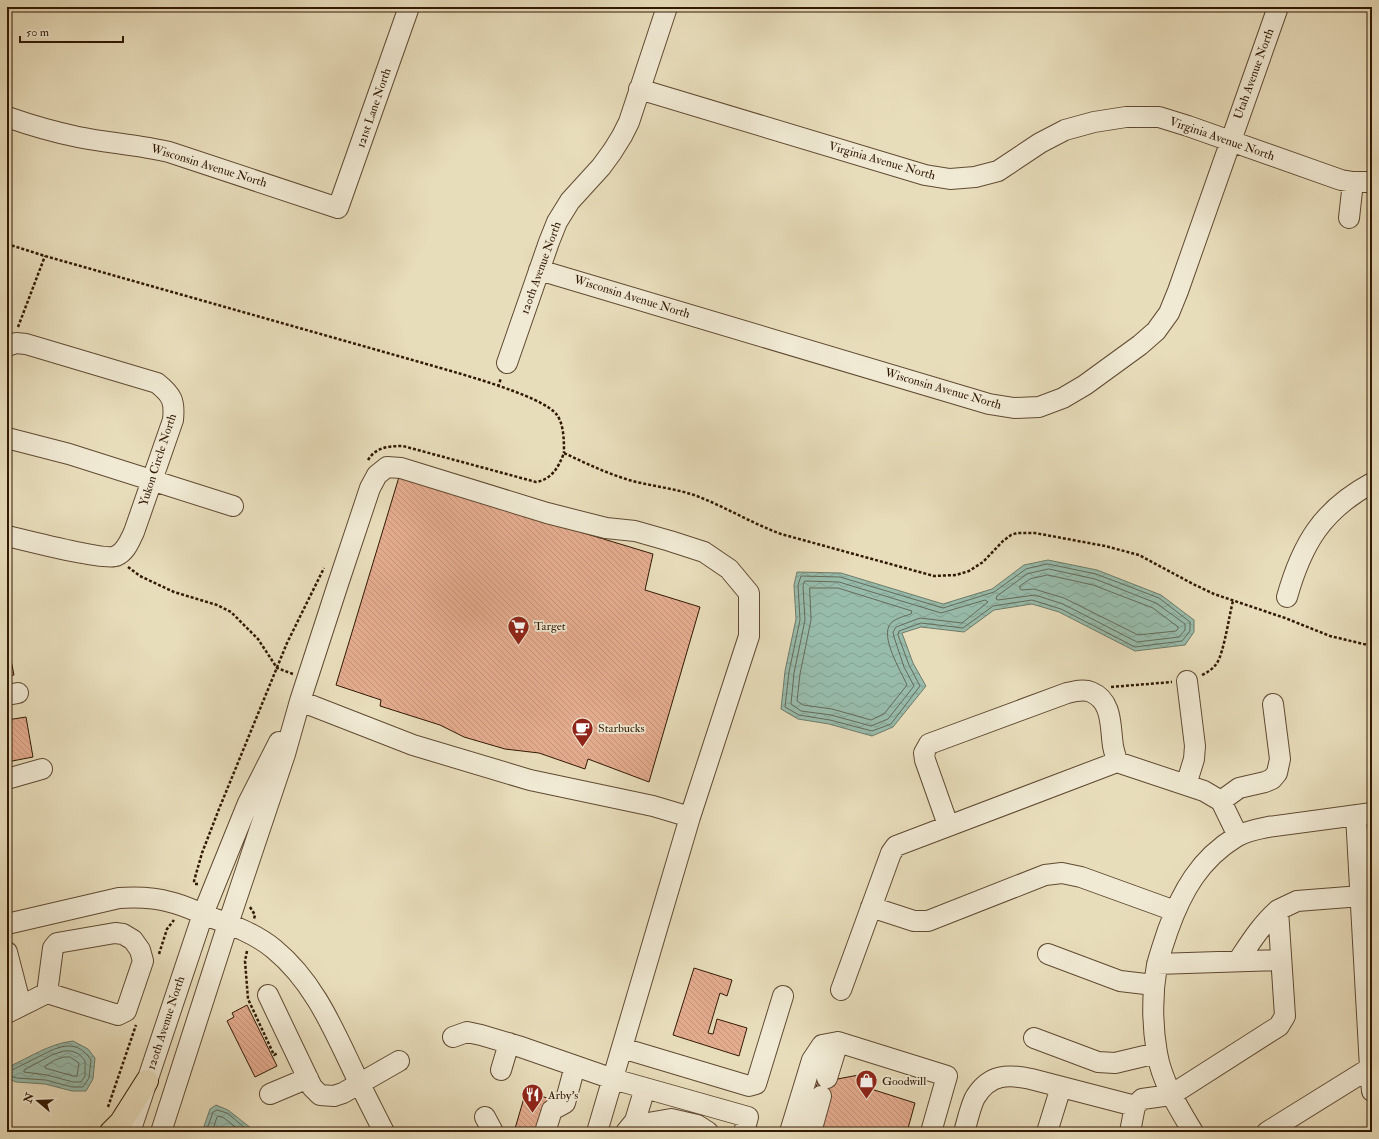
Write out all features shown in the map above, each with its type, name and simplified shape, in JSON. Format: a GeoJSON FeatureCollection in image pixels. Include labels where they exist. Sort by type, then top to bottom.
{"type":"FeatureCollection","features":[{"type":"Feature","properties":{"kind":"highway"},"geometry":{"type":"LineString","coordinates":[[111,1132],[121,1122],[147,1081]]}},
{"type":"Feature","properties":{"kind":"street","name":"121st Lane North"},"geometry":{"type":"LineString","coordinates":[[338,208],[409,7]]}},
{"type":"Feature","properties":{"kind":"street","name":"120th Avenue North"},"geometry":{"type":"LineString","coordinates":[[507,363],[557,222],[570,201],[601,167],[622,136],[629,122],[667,7]]}},
{"type":"Feature","properties":{"kind":"street","name":"Utah Avenue North"},"geometry":{"type":"LineString","coordinates":[[1230,140],[1278,7]]}},
{"type":"Feature","properties":{"kind":"street","name":"Virginia Avenue North"},"geometry":{"type":"LineString","coordinates":[[639,89],[925,175],[950,179],[975,177],[998,171],[1040,143],[1065,130],[1094,122],[1126,117],[1159,118],[1230,140],[1324,175],[1342,180],[1363,182]]}},
{"type":"Feature","properties":{"kind":"street","name":"Wisconsin Avenue North"},"geometry":{"type":"LineString","coordinates":[[7,117],[47,130],[78,137],[144,146],[169,152],[338,208]]}},
{"type":"Feature","properties":{"kind":"street","name":"Wisconsin Avenue North"},"geometry":{"type":"LineString","coordinates":[[539,270],[990,404],[1014,408],[1038,407],[1063,398],[1085,385],[1140,346],[1156,331],[1169,313],[1230,140]]}},
{"type":"Feature","properties":{"kind":"street"},"geometry":{"type":"LineString","coordinates":[[1349,218],[1363,182]]}},
{"type":"Feature","properties":{"kind":"street","name":"Yukon Circle North"},"geometry":{"type":"LineString","coordinates":[[11,344],[26,344],[136,376],[157,383],[168,392],[174,407],[173,420],[134,532],[126,548],[116,556]]}},
{"type":"Feature","properties":{"kind":"street"},"geometry":{"type":"LineString","coordinates":[[7,438],[69,454],[152,479],[233,506]]}},
{"type":"Feature","properties":{"kind":"street"},"geometry":{"type":"LineString","coordinates":[[161,1132],[285,754],[300,701],[370,488],[377,475],[387,467],[401,468],[547,513],[598,526],[635,531],[704,552],[729,568],[749,593],[749,636],[690,818],[597,1132]]}},
{"type":"Feature","properties":{"kind":"street"},"geometry":{"type":"LineString","coordinates":[[1287,597],[1294,572],[1309,540],[1323,522],[1344,501],[1372,483]]}},
{"type":"Feature","properties":{"kind":"street"},"geometry":{"type":"LineString","coordinates":[[7,536],[105,557],[116,556]]}},
{"type":"Feature","properties":{"kind":"street"},"geometry":{"type":"LineString","coordinates":[[1186,785],[1194,759],[1195,746],[1187,680]]}},
{"type":"Feature","properties":{"kind":"street"},"geometry":{"type":"LineString","coordinates":[[948,825],[925,760],[924,753],[930,744],[1067,693],[1080,691],[1090,692],[1104,702],[1109,713],[1113,746],[1117,762]]}},
{"type":"Feature","properties":{"kind":"street","name":"120th Avenue North"},"geometry":{"type":"LineString","coordinates":[[130,1132],[203,914],[248,803],[300,701]]}},
{"type":"Feature","properties":{"kind":"street"},"geometry":{"type":"LineString","coordinates":[[300,701],[412,745],[530,780],[653,806],[690,818]]}},
{"type":"Feature","properties":{"kind":"street"},"geometry":{"type":"LineString","coordinates":[[1221,801],[1239,788],[1272,779],[1276,773],[1280,759],[1273,704]]}},
{"type":"Feature","properties":{"kind":"street"},"geometry":{"type":"LineString","coordinates":[[841,990],[891,853],[896,846],[948,825],[1117,762],[1204,791],[1221,801],[1238,836]]}},
{"type":"Feature","properties":{"kind":"street"},"geometry":{"type":"LineString","coordinates":[[7,779],[42,769]]}},
{"type":"Feature","properties":{"kind":"street"},"geometry":{"type":"LineString","coordinates":[[1194,1132],[1171,1094],[1162,1073],[1157,1053],[1153,1018],[1154,985],[1157,964],[1175,911],[1187,887],[1202,866],[1219,850],[1238,836],[1254,830],[1364,814],[1361,896],[1372,1091]]}},
{"type":"Feature","properties":{"kind":"street"},"geometry":{"type":"LineString","coordinates":[[871,907],[914,921],[928,921],[1045,875],[1062,873],[1081,877],[1175,911]]}},
{"type":"Feature","properties":{"kind":"street"},"geometry":{"type":"LineString","coordinates":[[1238,961],[1257,932],[1278,910],[1296,901],[1361,896]]}},
{"type":"Feature","properties":{"kind":"street"},"geometry":{"type":"LineString","coordinates":[[7,924],[119,898],[138,897],[154,898],[171,902],[228,924],[254,936],[274,948],[294,967],[309,986],[331,1023],[384,1132]]}},
{"type":"Feature","properties":{"kind":"street"},"geometry":{"type":"LineString","coordinates":[[1130,1132],[1135,1106],[1142,1099],[1171,1094],[1279,1026],[1284,1016],[1278,910]]}},
{"type":"Feature","properties":{"kind":"street"},"geometry":{"type":"LineString","coordinates":[[7,952],[11,1008],[47,994],[118,1014],[126,1011],[143,961],[140,950],[133,940],[123,934],[101,935],[57,943],[53,948],[47,994]]}},
{"type":"Feature","properties":{"kind":"street"},"geometry":{"type":"LineString","coordinates":[[1048,954],[1120,980],[1154,985]]}},
{"type":"Feature","properties":{"kind":"street"},"geometry":{"type":"LineString","coordinates":[[1157,964],[1281,960]]}},
{"type":"Feature","properties":{"kind":"street"},"geometry":{"type":"LineString","coordinates":[[268,995],[312,1087],[320,1095],[329,1096],[343,1093],[399,1061]]}},
{"type":"Feature","properties":{"kind":"street"},"geometry":{"type":"LineString","coordinates":[[453,1036],[467,1032],[509,1043],[613,1079],[645,1088],[746,1124],[756,1084],[783,996]]}},
{"type":"Feature","properties":{"kind":"street"},"geometry":{"type":"LineString","coordinates":[[1034,1038],[1098,1062],[1115,1063],[1157,1053]]}},
{"type":"Feature","properties":{"kind":"street"},"geometry":{"type":"LineString","coordinates":[[811,1132],[838,1042]]}},
{"type":"Feature","properties":{"kind":"street"},"geometry":{"type":"LineString","coordinates":[[790,1132],[812,1060],[822,1045],[838,1042],[947,1076],[931,1132]]}},
{"type":"Feature","properties":{"kind":"street"},"geometry":{"type":"LineString","coordinates":[[501,1070],[509,1043]]}},
{"type":"Feature","properties":{"kind":"street"},"geometry":{"type":"LineString","coordinates":[[622,1048],[749,1086],[756,1084]]}},
{"type":"Feature","properties":{"kind":"street"},"geometry":{"type":"LineString","coordinates":[[545,1132],[552,1110],[565,1102],[575,1066]]}},
{"type":"Feature","properties":{"kind":"street"},"geometry":{"type":"LineString","coordinates":[[1267,1132],[1370,1068]]}},
{"type":"Feature","properties":{"kind":"street"},"geometry":{"type":"LineString","coordinates":[[964,1132],[975,1097],[987,1084],[999,1077],[1015,1076],[1135,1106]]}},
{"type":"Feature","properties":{"kind":"street"},"geometry":{"type":"LineString","coordinates":[[270,1094],[308,1078]]}},
{"type":"Feature","properties":{"kind":"street"},"geometry":{"type":"LineString","coordinates":[[1047,1132],[1061,1087]]}},
{"type":"Feature","properties":{"kind":"street"},"geometry":{"type":"LineString","coordinates":[[645,1088],[646,1129]]}},
{"type":"Feature","properties":{"kind":"street"},"geometry":{"type":"LineString","coordinates":[[646,1129],[671,1119],[697,1126],[708,1132]]}},
{"type":"Feature","properties":{"kind":"street"},"geometry":{"type":"LineString","coordinates":[[646,1129],[677,1132]]}},
{"type":"Feature","properties":{"kind":"path"},"geometry":{"type":"LineString","coordinates":[[7,244],[423,363],[484,382],[535,400],[550,408],[560,420],[564,438],[564,453],[559,467],[544,481],[536,482],[403,446],[390,446],[380,449],[366,462]]}},
{"type":"Feature","properties":{"kind":"path"},"geometry":{"type":"LineString","coordinates":[[11,344],[45,256]]}},
{"type":"Feature","properties":{"kind":"path"},"geometry":{"type":"LineString","coordinates":[[564,453],[616,476],[694,495],[763,528],[781,534],[934,576],[956,575],[969,571],[983,562],[1003,541],[1017,533],[1035,533],[1139,554],[1214,594],[1285,618],[1330,636],[1372,646]]}},
{"type":"Feature","properties":{"kind":"path"},"geometry":{"type":"LineString","coordinates":[[116,556],[140,576],[174,592],[217,605],[231,612],[258,639],[276,668]]}},
{"type":"Feature","properties":{"kind":"path"},"geometry":{"type":"LineString","coordinates":[[201,885],[195,884],[194,881],[202,853],[276,668],[325,568]]}},
{"type":"Feature","properties":{"kind":"path"},"geometry":{"type":"LineString","coordinates":[[157,959],[167,929]]}},
{"type":"Feature","properties":{"kind":"path"},"geometry":{"type":"LineString","coordinates":[[108,1108],[137,1020]]}},
{"type":"Feature","properties":{"kind":"water"},"geometry":{"type":"Polygon","coordinates":[[[1048,560],[1097,570],[1161,595],[1194,620],[1194,632],[1185,645],[1135,651],[1059,612],[1032,604],[994,610],[964,632],[921,627],[902,633],[913,663],[926,686],[893,727],[872,736],[829,724],[798,719],[781,709],[785,671],[796,619],[794,585],[797,572],[841,573],[943,604],[992,589],[1024,565],[1048,560]]]}},
{"type":"Feature","properties":{"kind":"water"},"geometry":{"type":"Polygon","coordinates":[[[73,1041],[88,1049],[95,1058],[93,1079],[86,1091],[72,1091],[45,1084],[16,1082],[7,1078],[8,1067],[48,1048],[73,1041]]]}},
{"type":"Feature","properties":{"kind":"water"},"geometry":{"type":"Polygon","coordinates":[[[216,1105],[228,1110],[256,1132],[202,1132],[210,1109],[216,1105]]]}},
{"type":"Feature","properties":{"kind":"building","name":"Target"},"geometry":{"type":"Polygon","coordinates":[[[399,477],[653,554],[645,590],[700,607],[649,782],[588,759],[585,769],[539,753],[505,749],[464,737],[440,725],[380,706],[381,700],[336,685],[399,477]]]}},
{"type":"Feature","properties":{"kind":"building"},"geometry":{"type":"Polygon","coordinates":[[[7,640],[14,675],[7,676],[7,640]]]}},
{"type":"Feature","properties":{"kind":"building"},"geometry":{"type":"Polygon","coordinates":[[[26,717],[33,757],[7,762],[7,720],[26,717]]]}},
{"type":"Feature","properties":{"kind":"building"},"geometry":{"type":"Polygon","coordinates":[[[694,968],[732,980],[727,996],[720,993],[708,1033],[713,1034],[717,1019],[747,1028],[739,1056],[673,1035],[694,968]]]}},
{"type":"Feature","properties":{"kind":"building"},"geometry":{"type":"Polygon","coordinates":[[[247,1005],[277,1066],[255,1077],[227,1021],[234,1017],[232,1013],[247,1005]]]}},
{"type":"Feature","properties":{"kind":"building","name":"Goodwill"},"geometry":{"type":"Polygon","coordinates":[[[864,1074],[868,1088],[915,1103],[907,1132],[818,1132],[813,1093],[821,1076],[832,1080],[864,1074]]]}},
{"type":"Feature","properties":{"kind":"building","name":"Arby's"},"geometry":{"type":"Polygon","coordinates":[[[526,1091],[550,1099],[540,1132],[514,1132],[526,1091]]]}},
{"type":"Feature","properties":{"kind":"place","name":"Target"},"geometry":{"type":"Point","coordinates":[518,646]}},
{"type":"Feature","properties":{"kind":"place","name":"Starbucks"},"geometry":{"type":"Point","coordinates":[583,748]}},
{"type":"Feature","properties":{"kind":"place","name":"Goodwill"},"geometry":{"type":"Point","coordinates":[867,1100]}},
{"type":"Feature","properties":{"kind":"place","name":"Arby's"},"geometry":{"type":"Point","coordinates":[532,1114]}}]}
